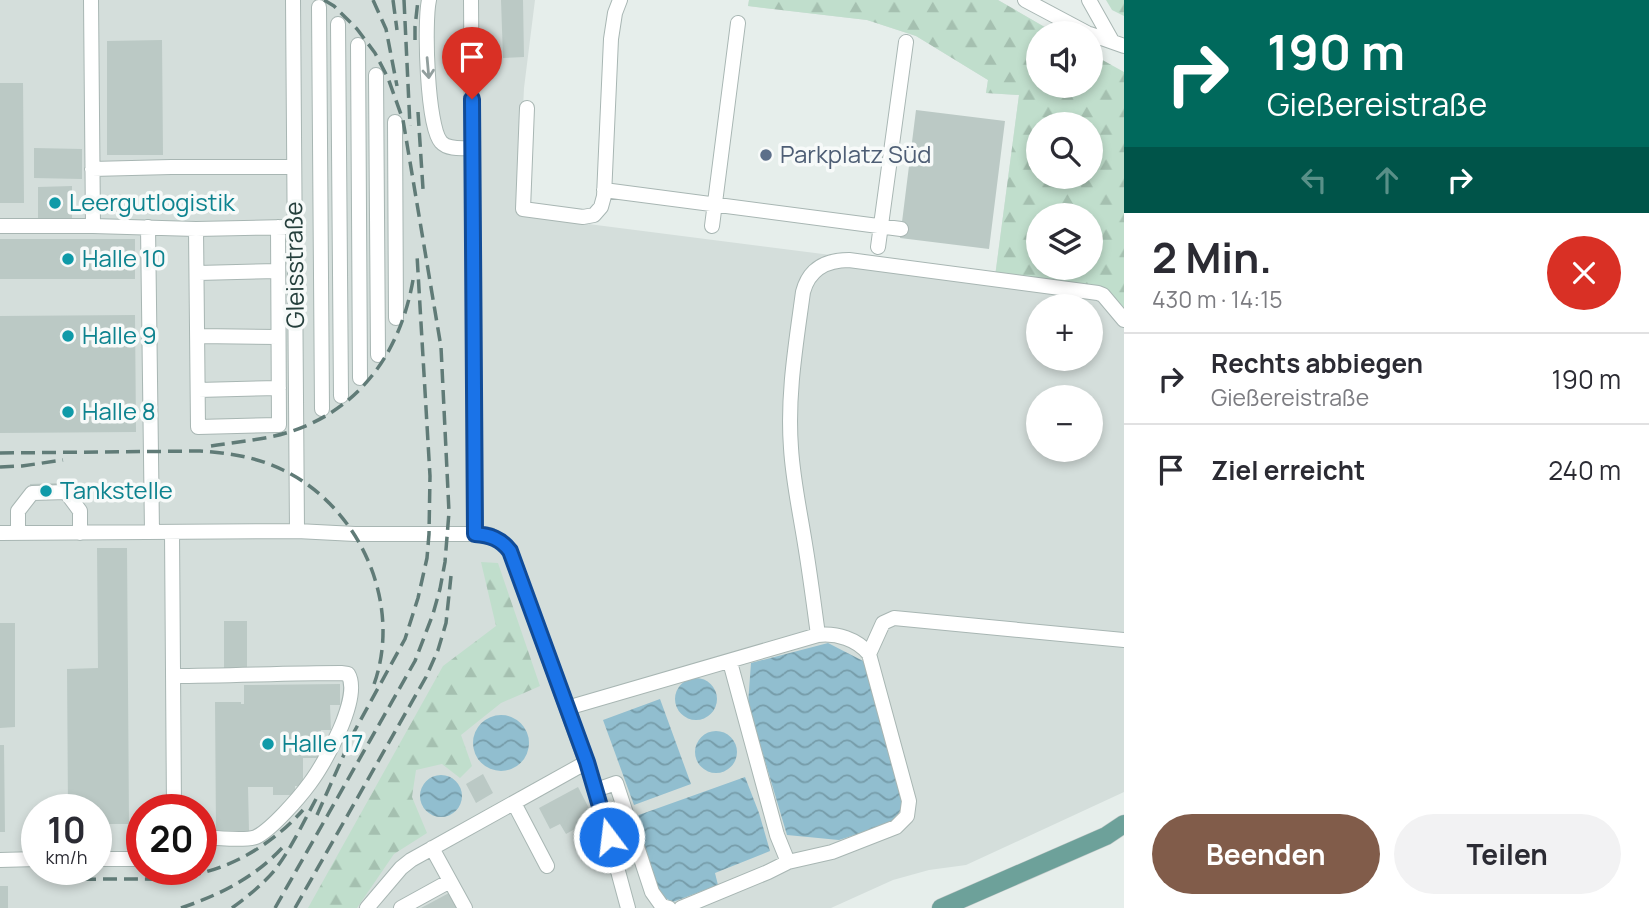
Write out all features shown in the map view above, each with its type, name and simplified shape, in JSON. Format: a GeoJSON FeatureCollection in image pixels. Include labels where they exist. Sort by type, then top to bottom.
{"type":"FeatureCollection","features":[{"type":"Feature","properties":{"kind":"main road"},"geometry":{"type":"LineString","coordinates":[[941,908],[1106,836],[1124,824]]}},
{"type":"Feature","properties":{"kind":"street"},"geometry":{"type":"LineString","coordinates":[[91,0],[93,226]]}},
{"type":"Feature","properties":{"kind":"street","name":"Gleisstraße"},"geometry":{"type":"LineString","coordinates":[[293,0],[298,531]]}},
{"type":"Feature","properties":{"kind":"street"},"geometry":{"type":"LineString","coordinates":[[429,0],[426,12],[427,63],[435,134],[439,141],[452,148],[472,148]]}},
{"type":"Feature","properties":{"kind":"street"},"geometry":{"type":"LineString","coordinates":[[471,0],[475,534]]}},
{"type":"Feature","properties":{"kind":"street"},"geometry":{"type":"LineString","coordinates":[[527,108],[523,209],[583,217],[594,215],[601,207],[604,190],[611,39],[620,0]]}},
{"type":"Feature","properties":{"kind":"street"},"geometry":{"type":"LineString","coordinates":[[1025,0],[1043,6],[1067,21]]}},
{"type":"Feature","properties":{"kind":"street"},"geometry":{"type":"LineString","coordinates":[[1089,0],[1118,43]]}},
{"type":"Feature","properties":{"kind":"street"},"geometry":{"type":"LineString","coordinates":[[319,7],[322,408]]}},
{"type":"Feature","properties":{"kind":"street"},"geometry":{"type":"LineString","coordinates":[[712,226],[738,23]]}},
{"type":"Feature","properties":{"kind":"street"},"geometry":{"type":"LineString","coordinates":[[338,24],[341,396]]}},
{"type":"Feature","properties":{"kind":"street"},"geometry":{"type":"LineString","coordinates":[[878,247],[906,42]]}},
{"type":"Feature","properties":{"kind":"street"},"geometry":{"type":"LineString","coordinates":[[358,45],[360,378]]}},
{"type":"Feature","properties":{"kind":"street"},"geometry":{"type":"LineString","coordinates":[[376,75],[378,355]]}},
{"type":"Feature","properties":{"kind":"street"},"geometry":{"type":"LineString","coordinates":[[395,122],[402,230],[396,318]]}},
{"type":"Feature","properties":{"kind":"street"},"geometry":{"type":"LineString","coordinates":[[92,169],[294,167]]}},
{"type":"Feature","properties":{"kind":"street"},"geometry":{"type":"LineString","coordinates":[[604,190],[901,229]]}},
{"type":"Feature","properties":{"kind":"street"},"geometry":{"type":"LineString","coordinates":[[0,226],[402,230]]}},
{"type":"Feature","properties":{"kind":"street"},"geometry":{"type":"LineString","coordinates":[[148,227],[152,532]]}},
{"type":"Feature","properties":{"kind":"street"},"geometry":{"type":"LineString","coordinates":[[196,229],[198,427],[279,425],[278,227]]}},
{"type":"Feature","properties":{"kind":"street"},"geometry":{"type":"LineString","coordinates":[[818,635],[796,493],[790,408],[803,292],[810,275],[828,263],[849,260],[1098,293],[1103,295],[1124,320]]}},
{"type":"Feature","properties":{"kind":"street"},"geometry":{"type":"LineString","coordinates":[[198,273],[278,271]]}},
{"type":"Feature","properties":{"kind":"street"},"geometry":{"type":"LineString","coordinates":[[198,337],[278,337]]}},
{"type":"Feature","properties":{"kind":"street"},"geometry":{"type":"LineString","coordinates":[[198,390],[279,388]]}},
{"type":"Feature","properties":{"kind":"street"},"geometry":{"type":"LineString","coordinates":[[18,533],[18,511],[32,493],[66,492],[80,511],[80,533]]}},
{"type":"Feature","properties":{"kind":"street"},"geometry":{"type":"LineString","coordinates":[[0,533],[298,531],[490,535],[510,551],[587,762],[628,908]]}},
{"type":"Feature","properties":{"kind":"street"},"geometry":{"type":"LineString","coordinates":[[172,532],[174,794]]}},
{"type":"Feature","properties":{"kind":"street"},"geometry":{"type":"LineString","coordinates":[[869,654],[883,624],[894,618],[1124,640]]}},
{"type":"Feature","properties":{"kind":"street"},"geometry":{"type":"LineString","coordinates":[[567,708],[818,635],[829,634],[846,639],[869,654],[909,801],[907,816],[896,827],[876,836],[832,852],[788,862],[768,873],[681,908]]}},
{"type":"Feature","properties":{"kind":"street"},"geometry":{"type":"LineString","coordinates":[[730,662],[777,835],[788,862]]}},
{"type":"Feature","properties":{"kind":"street"},"geometry":{"type":"LineString","coordinates":[[173,676],[341,673],[348,674],[351,680],[351,696],[331,748],[310,783],[295,801],[255,837],[217,838]]}},
{"type":"Feature","properties":{"kind":"street"},"geometry":{"type":"LineString","coordinates":[[367,908],[411,860],[587,762]]}},
{"type":"Feature","properties":{"kind":"street"},"geometry":{"type":"LineString","coordinates":[[596,790],[616,783],[652,892],[662,906],[670,908]]}},
{"type":"Feature","properties":{"kind":"street"},"geometry":{"type":"LineString","coordinates":[[513,803],[547,866]]}},
{"type":"Feature","properties":{"kind":"street"},"geometry":{"type":"LineString","coordinates":[[432,848],[465,908]]}},
{"type":"Feature","properties":{"kind":"street"},"geometry":{"type":"LineString","coordinates":[[0,860],[21,859]]}},
{"type":"Feature","properties":{"kind":"street"},"geometry":{"type":"LineString","coordinates":[[401,908],[450,881]]}},
{"type":"Feature","properties":{"kind":"shaded area"},"geometry":{"type":"Polygon","coordinates":[[[0,0],[535,0],[524,88],[518,215],[995,276],[1019,95],[986,93],[988,80],[916,36],[867,20],[748,6],[749,0],[998,0],[1034,21],[1026,21],[1026,98],[1103,98],[1103,81],[1124,72],[1124,792],[966,865],[929,870],[893,880],[831,908],[0,908],[0,0]]]}},
{"type":"Feature","properties":{"kind":"green space"},"geometry":{"type":"Polygon","coordinates":[[[749,0],[998,0],[1034,21],[1026,21],[1026,98],[1103,98],[1103,60],[1124,72],[1124,316],[1103,290],[995,277],[1019,95],[986,93],[988,80],[916,36],[867,20],[748,6],[749,0]]]}},
{"type":"Feature","properties":{"kind":"green space"},"geometry":{"type":"Polygon","coordinates":[[[1106,0],[1124,0],[1124,16],[1112,10],[1106,0]]]}},
{"type":"Feature","properties":{"kind":"green space"},"geometry":{"type":"Polygon","coordinates":[[[481,562],[498,563],[540,686],[501,703],[461,735],[472,766],[460,778],[442,764],[416,770],[412,797],[427,833],[394,854],[357,908],[308,908],[443,666],[496,626],[481,562]]]}},
{"type":"Feature","properties":{"kind":"water"},"geometry":{"type":"Polygon","coordinates":[[[828,643],[867,663],[904,806],[890,824],[839,840],[787,835],[748,704],[751,663],[828,643]]]}},
{"type":"Feature","properties":{"kind":"water"},"geometry":{"type":"Polygon","coordinates":[[[696,678],[711,684],[717,699],[711,714],[696,720],[681,714],[675,699],[681,684],[696,678]]]}},
{"type":"Feature","properties":{"kind":"water"},"geometry":{"type":"Polygon","coordinates":[[[660,699],[691,784],[634,805],[603,720],[660,699]]]}},
{"type":"Feature","properties":{"kind":"water"},"geometry":{"type":"Polygon","coordinates":[[[501,715],[512,717],[521,723],[527,732],[527,754],[521,763],[512,769],[501,771],[490,769],[481,763],[475,754],[473,743],[475,732],[481,723],[490,717],[501,715]]]}},
{"type":"Feature","properties":{"kind":"water"},"geometry":{"type":"Polygon","coordinates":[[[716,731],[731,737],[737,752],[731,767],[716,773],[701,767],[695,752],[701,737],[716,731]]]}},
{"type":"Feature","properties":{"kind":"water"},"geometry":{"type":"Polygon","coordinates":[[[441,775],[456,781],[462,796],[456,811],[441,817],[426,811],[420,796],[426,781],[441,775]]]}},
{"type":"Feature","properties":{"kind":"water"},"geometry":{"type":"Polygon","coordinates":[[[745,777],[770,851],[715,873],[718,885],[673,902],[663,897],[658,891],[636,816],[745,777]]]}},
{"type":"Feature","properties":{"kind":"building"},"geometry":{"type":"Polygon","coordinates":[[[501,0],[523,0],[524,57],[503,58],[501,0]]]}},
{"type":"Feature","properties":{"kind":"building"},"geometry":{"type":"Polygon","coordinates":[[[162,40],[163,155],[107,155],[107,41],[162,40]]]}},
{"type":"Feature","properties":{"kind":"building"},"geometry":{"type":"Polygon","coordinates":[[[0,83],[23,83],[24,203],[0,203],[0,83]]]}},
{"type":"Feature","properties":{"kind":"building"},"geometry":{"type":"Polygon","coordinates":[[[916,110],[1005,121],[989,249],[900,238],[916,110]]]}},
{"type":"Feature","properties":{"kind":"building"},"geometry":{"type":"Polygon","coordinates":[[[34,148],[82,149],[82,179],[34,178],[34,148]]]}},
{"type":"Feature","properties":{"kind":"building","name":"Leergutlogistik"},"geometry":{"type":"Polygon","coordinates":[[[72,186],[72,219],[38,221],[38,187],[72,186]]]}},
{"type":"Feature","properties":{"kind":"building","name":"Halle 10"},"geometry":{"type":"Polygon","coordinates":[[[0,239],[135,239],[135,279],[0,279],[0,239]]]}},
{"type":"Feature","properties":{"kind":"building"},"geometry":{"type":"Polygon","coordinates":[[[135,315],[136,432],[0,433],[0,316],[135,315]]]}},
{"type":"Feature","properties":{"kind":"building","name":"Tankstelle"},"geometry":{"type":"Polygon","coordinates":[[[61,483],[61,498],[31,498],[30,484],[61,483]]]}},
{"type":"Feature","properties":{"kind":"building"},"geometry":{"type":"Polygon","coordinates":[[[97,548],[127,548],[129,794],[126,794],[126,824],[112,824],[112,794],[68,794],[67,669],[98,668],[97,548]]]}},
{"type":"Feature","properties":{"kind":"building"},"geometry":{"type":"Polygon","coordinates":[[[224,621],[247,621],[247,668],[224,668],[224,621]]]}},
{"type":"Feature","properties":{"kind":"building"},"geometry":{"type":"Polygon","coordinates":[[[0,623],[15,623],[15,727],[0,728],[0,623]]]}},
{"type":"Feature","properties":{"kind":"building","name":"Halle 17"},"geometry":{"type":"Polygon","coordinates":[[[340,684],[340,705],[330,705],[331,730],[321,730],[322,758],[303,758],[303,786],[295,786],[295,795],[273,795],[273,787],[248,787],[249,831],[217,831],[215,702],[244,704],[244,685],[340,684]]]}},
{"type":"Feature","properties":{"kind":"building"},"geometry":{"type":"Polygon","coordinates":[[[0,745],[4,745],[5,832],[0,832],[0,745]]]}},
{"type":"Feature","properties":{"kind":"building"},"geometry":{"type":"Polygon","coordinates":[[[483,774],[493,793],[476,803],[466,784],[483,774]]]}},
{"type":"Feature","properties":{"kind":"building"},"geometry":{"type":"Polygon","coordinates":[[[578,787],[594,818],[566,834],[560,824],[550,829],[539,808],[578,787]]]}},
{"type":"Feature","properties":{"kind":"building"},"geometry":{"type":"Polygon","coordinates":[[[0,886],[8,886],[8,908],[0,908],[0,886]]]}},
{"type":"Feature","properties":{"kind":"building"},"geometry":{"type":"Polygon","coordinates":[[[449,893],[457,908],[421,908],[449,893]]]}},
{"type":"Feature","properties":{"kind":"railway"},"geometry":{"type":"LineString","coordinates":[[275,908],[415,661],[440,589],[449,512],[441,347],[403,120],[388,78],[375,53],[357,29],[324,0]]}},
{"type":"Feature","properties":{"kind":"railway"},"geometry":{"type":"LineString","coordinates":[[373,0],[386,29],[397,86]]}},
{"type":"Feature","properties":{"kind":"railway"},"geometry":{"type":"LineString","coordinates":[[393,0],[397,30]]}},
{"type":"Feature","properties":{"kind":"railway"},"geometry":{"type":"LineString","coordinates":[[404,0],[410,126]]}},
{"type":"Feature","properties":{"kind":"railway"},"geometry":{"type":"LineString","coordinates":[[415,40],[418,0]]}},
{"type":"Feature","properties":{"kind":"railway"},"geometry":{"type":"LineString","coordinates":[[418,112],[423,189]]}},
{"type":"Feature","properties":{"kind":"railway"},"geometry":{"type":"LineString","coordinates":[[317,815],[354,732],[405,639],[427,558],[430,476],[417,255]]}},
{"type":"Feature","properties":{"kind":"railway"},"geometry":{"type":"LineString","coordinates":[[211,446],[270,437],[299,429],[325,417],[347,401],[367,382],[383,360],[396,336],[413,280]]}},
{"type":"Feature","properties":{"kind":"railway"},"geometry":{"type":"LineString","coordinates":[[0,453],[200,451],[253,459],[283,470],[310,487],[334,508],[353,533],[368,562],[378,592],[383,624],[381,656],[373,687]]}},
{"type":"Feature","properties":{"kind":"railway"},"geometry":{"type":"LineString","coordinates":[[0,467],[63,460]]}},
{"type":"Feature","properties":{"kind":"railway"},"geometry":{"type":"LineString","coordinates":[[295,908],[426,677],[446,623],[451,576]]}},
{"type":"Feature","properties":{"kind":"railway"},"geometry":{"type":"LineString","coordinates":[[232,908],[274,871],[316,799]]}},
{"type":"Feature","properties":{"kind":"railway"},"geometry":{"type":"LineString","coordinates":[[112,880],[164,879],[210,871],[260,847],[290,824],[303,810]]}},
{"type":"Feature","properties":{"kind":"railway"},"geometry":{"type":"LineString","coordinates":[[181,908],[235,884],[260,868],[282,848]]}},
{"type":"Feature","properties":{"kind":"place","name":"Parkplatz Süd"},"geometry":{"type":"Point","coordinates":[766,155]}},
{"type":"Feature","properties":{"kind":"place","name":"Leergutlogistik"},"geometry":{"type":"Point","coordinates":[55,203]}},
{"type":"Feature","properties":{"kind":"place","name":"Halle 10"},"geometry":{"type":"Point","coordinates":[68,259]}},
{"type":"Feature","properties":{"kind":"place","name":"Halle 9"},"geometry":{"type":"Point","coordinates":[68,336]}},
{"type":"Feature","properties":{"kind":"place","name":"Halle 8"},"geometry":{"type":"Point","coordinates":[68,412]}},
{"type":"Feature","properties":{"kind":"place","name":"Tankstelle"},"geometry":{"type":"Point","coordinates":[46,491]}},
{"type":"Feature","properties":{"kind":"place","name":"Halle 17"},"geometry":{"type":"Point","coordinates":[268,744]}},
{"type":"Feature","properties":{"kind":"route"},"geometry":{"type":"LineString","coordinates":[[472,99],[475,534],[490,535],[510,551],[587,762],[609,837]]}}]}
